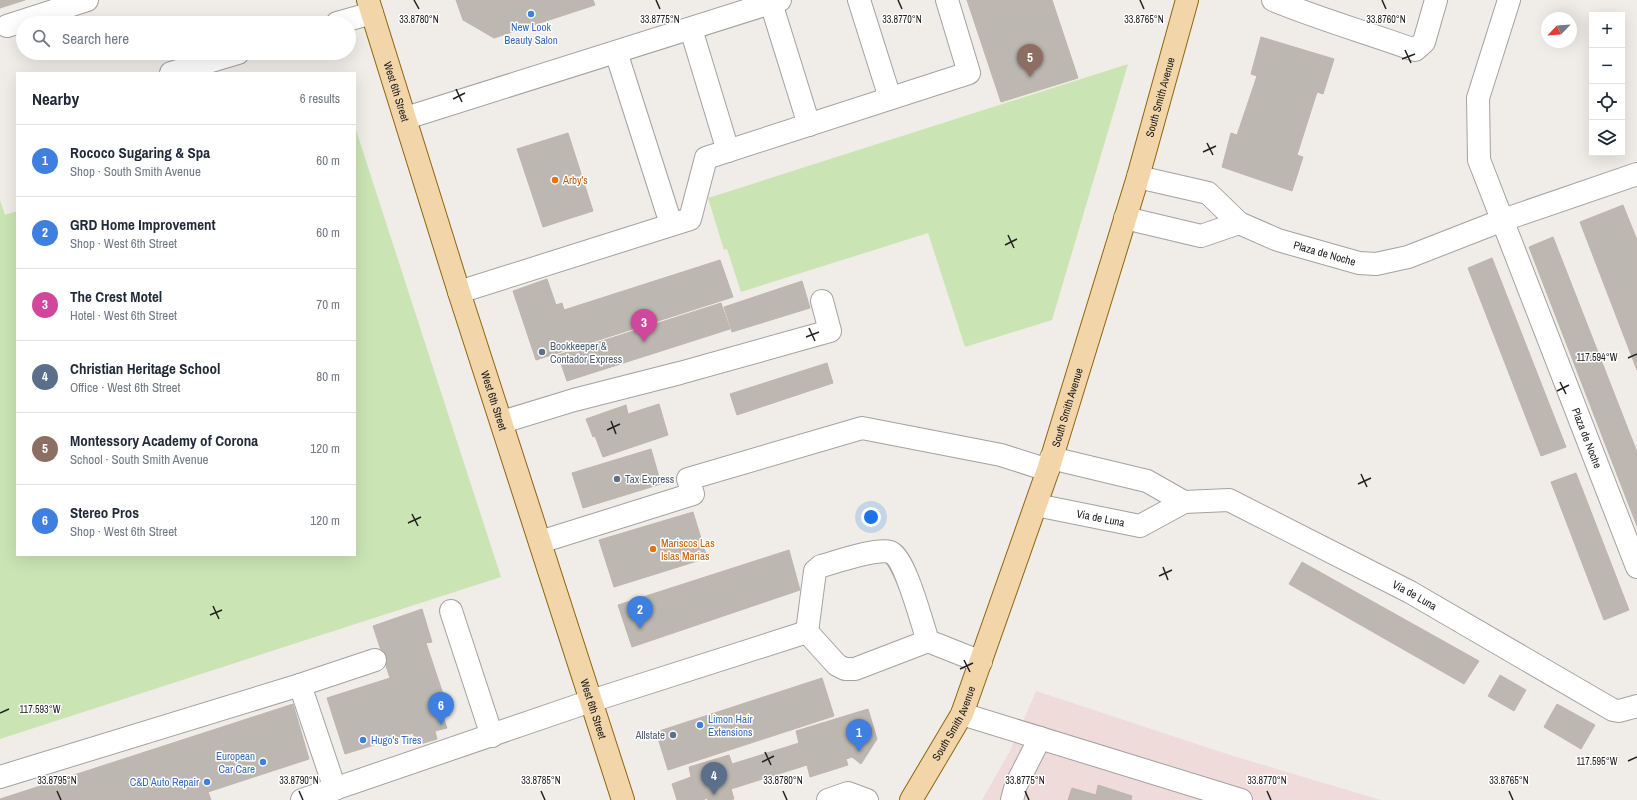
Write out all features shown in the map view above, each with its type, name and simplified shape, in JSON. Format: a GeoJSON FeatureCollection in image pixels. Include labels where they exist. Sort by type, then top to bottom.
{"type":"FeatureCollection","features":[{"type":"Feature","properties":{"kind":"main road","name":"South Smith Avenue"},"geometry":{"type":"LineString","coordinates":[[911,800],[962,714],[1036,505],[1138,177],[1187,0]]}},
{"type":"Feature","properties":{"kind":"main road","name":"West 6th Street"},"geometry":{"type":"LineString","coordinates":[[370,6],[459,292],[623,800]]}},
{"type":"Feature","properties":{"kind":"street"},"geometry":{"type":"LineString","coordinates":[[38,16],[87,0]]}},
{"type":"Feature","properties":{"kind":"street"},"geometry":{"type":"LineString","coordinates":[[859,0],[890,98]]}},
{"type":"Feature","properties":{"kind":"street"},"geometry":{"type":"LineString","coordinates":[[459,292],[690,219],[706,158],[969,73],[947,0]]}},
{"type":"Feature","properties":{"kind":"street"},"geometry":{"type":"LineString","coordinates":[[1273,0],[1302,12],[1364,31],[1415,50],[1424,42],[1436,0]]}},
{"type":"Feature","properties":{"kind":"street","name":"Plaza de Noche"},"geometry":{"type":"LineString","coordinates":[[1508,0],[1478,98],[1479,160],[1637,567]]}},
{"type":"Feature","properties":{"kind":"street"},"geometry":{"type":"LineString","coordinates":[[406,118],[776,2],[809,125]]}},
{"type":"Feature","properties":{"kind":"street"},"geometry":{"type":"LineString","coordinates":[[351,16],[370,6]]}},
{"type":"Feature","properties":{"kind":"street"},"geometry":{"type":"LineString","coordinates":[[7,26],[16,23]]}},
{"type":"Feature","properties":{"kind":"street"},"geometry":{"type":"LineString","coordinates":[[691,29],[728,151]]}},
{"type":"Feature","properties":{"kind":"street"},"geometry":{"type":"LineString","coordinates":[[616,52],[671,224]]}},
{"type":"Feature","properties":{"kind":"street"},"geometry":{"type":"LineString","coordinates":[[174,72],[215,60]]}},
{"type":"Feature","properties":{"kind":"street"},"geometry":{"type":"LineString","coordinates":[[1503,220],[1637,174]]}},
{"type":"Feature","properties":{"kind":"street","name":"Plaza de Noche"},"geometry":{"type":"LineString","coordinates":[[1138,177],[1208,194],[1239,223],[1278,240],[1359,263],[1376,264],[1408,256],[1503,220]]}},
{"type":"Feature","properties":{"kind":"street"},"geometry":{"type":"LineString","coordinates":[[1125,218],[1201,236],[1239,223]]}},
{"type":"Feature","properties":{"kind":"street"},"geometry":{"type":"LineString","coordinates":[[502,422],[574,400],[830,331],[822,301]]}},
{"type":"Feature","properties":{"kind":"street"},"geometry":{"type":"LineString","coordinates":[[540,542],[693,494],[688,479],[862,428],[1147,481],[1184,502]]}},
{"type":"Feature","properties":{"kind":"street","name":"Via de Luna"},"geometry":{"type":"LineString","coordinates":[[1036,505],[1140,526],[1184,502],[1229,500],[1410,592],[1613,710],[1619,711],[1637,706]]}},
{"type":"Feature","properties":{"kind":"street"},"geometry":{"type":"LineString","coordinates":[[928,641],[906,572],[898,559],[891,552],[879,551],[821,566],[815,571],[807,632],[837,665],[845,669],[856,669],[928,641],[981,662]]}},
{"type":"Feature","properties":{"kind":"street"},"geometry":{"type":"LineString","coordinates":[[451,611],[492,736]]}},
{"type":"Feature","properties":{"kind":"street"},"geometry":{"type":"LineString","coordinates":[[302,800],[591,701],[807,632]]}},
{"type":"Feature","properties":{"kind":"street"},"geometry":{"type":"LineString","coordinates":[[0,777],[300,685],[375,660]]}},
{"type":"Feature","properties":{"kind":"street"},"geometry":{"type":"LineString","coordinates":[[300,685],[335,789]]}},
{"type":"Feature","properties":{"kind":"street"},"geometry":{"type":"LineString","coordinates":[[962,714],[1241,800]]}},
{"type":"Feature","properties":{"kind":"street"},"geometry":{"type":"LineString","coordinates":[[1012,800],[1016,785],[1040,738]]}},
{"type":"Feature","properties":{"kind":"street"},"geometry":{"type":"LineString","coordinates":[[828,800],[848,793],[867,800]]}},
{"type":"Feature","properties":{"kind":"shaded area"},"geometry":{"type":"Polygon","coordinates":[[[1036,691],[1230,755],[1381,800],[982,800],[1010,751],[1036,691]]]}},
{"type":"Feature","properties":{"kind":"green space"},"geometry":{"type":"Polygon","coordinates":[[[1128,64],[1052,320],[965,347],[928,233],[741,292],[727,249],[724,250],[708,198],[1128,64]]]}},
{"type":"Feature","properties":{"kind":"green space"},"geometry":{"type":"Polygon","coordinates":[[[356,130],[501,577],[0,739],[0,200],[5,215],[16,211],[16,556],[356,556],[356,130]]]}},
{"type":"Feature","properties":{"kind":"building"},"geometry":{"type":"Polygon","coordinates":[[[0,0],[25,0],[0,8],[0,0]]]}},
{"type":"Feature","properties":{"kind":"building"},"geometry":{"type":"Polygon","coordinates":[[[456,0],[593,0],[595,5],[494,38],[463,20],[456,0]]]}},
{"type":"Feature","properties":{"kind":"building"},"geometry":{"type":"Polygon","coordinates":[[[967,0],[1052,0],[1078,78],[1001,102],[967,0]]]}},
{"type":"Feature","properties":{"kind":"building"},"geometry":{"type":"Polygon","coordinates":[[[1261,37],[1334,59],[1323,94],[1317,92],[1297,155],[1303,157],[1292,191],[1222,167],[1231,133],[1237,135],[1257,76],[1251,74],[1261,37]]]}},
{"type":"Feature","properties":{"kind":"building","name":"Arby's"},"geometry":{"type":"Polygon","coordinates":[[[568,133],[593,211],[543,227],[517,149],[568,133]]]}},
{"type":"Feature","properties":{"kind":"building"},"geometry":{"type":"Polygon","coordinates":[[[1623,205],[1637,240],[1637,370],[1580,222],[1623,205]]]}},
{"type":"Feature","properties":{"kind":"building"},"geometry":{"type":"Polygon","coordinates":[[[1553,237],[1637,452],[1637,526],[1529,247],[1553,237]]]}},
{"type":"Feature","properties":{"kind":"building"},"geometry":{"type":"Polygon","coordinates":[[[1492,258],[1566,447],[1541,456],[1468,268],[1492,258]]]}},
{"type":"Feature","properties":{"kind":"building"},"geometry":{"type":"Polygon","coordinates":[[[720,260],[733,297],[536,360],[513,291],[547,279],[556,305],[562,303],[564,310],[720,260]]]}},
{"type":"Feature","properties":{"kind":"building"},"geometry":{"type":"Polygon","coordinates":[[[802,281],[810,308],[732,332],[724,307],[802,281]]]}},
{"type":"Feature","properties":{"kind":"building"},"geometry":{"type":"Polygon","coordinates":[[[721,303],[730,329],[567,381],[558,355],[721,303]]]}},
{"type":"Feature","properties":{"kind":"building"},"geometry":{"type":"Polygon","coordinates":[[[827,363],[833,383],[737,415],[730,394],[827,363]]]}},
{"type":"Feature","properties":{"kind":"building"},"geometry":{"type":"Polygon","coordinates":[[[659,404],[668,435],[603,457],[595,436],[593,437],[586,419],[626,405],[628,414],[659,404]]]}},
{"type":"Feature","properties":{"kind":"building","name":"Tax Express"},"geometry":{"type":"Polygon","coordinates":[[[651,449],[661,484],[583,508],[572,473],[651,449]]]}},
{"type":"Feature","properties":{"kind":"building"},"geometry":{"type":"Polygon","coordinates":[[[1576,473],[1629,610],[1604,620],[1551,482],[1576,473]]]}},
{"type":"Feature","properties":{"kind":"building","name":"Mariscos Las Islas Marias"},"geometry":{"type":"Polygon","coordinates":[[[693,512],[707,558],[614,587],[599,540],[693,512]]]}},
{"type":"Feature","properties":{"kind":"building"},"geometry":{"type":"Polygon","coordinates":[[[789,550],[800,590],[632,647],[618,605],[789,550]]]}},
{"type":"Feature","properties":{"kind":"building"},"geometry":{"type":"Polygon","coordinates":[[[1302,562],[1479,661],[1464,684],[1289,584],[1302,562]]]}},
{"type":"Feature","properties":{"kind":"building"},"geometry":{"type":"Polygon","coordinates":[[[422,609],[432,642],[426,643],[450,715],[443,717],[447,728],[435,731],[437,739],[417,745],[413,733],[345,754],[327,698],[390,678],[373,626],[422,609]]]}},
{"type":"Feature","properties":{"kind":"building"},"geometry":{"type":"Polygon","coordinates":[[[1500,675],[1526,690],[1514,711],[1488,696],[1500,675]]]}},
{"type":"Feature","properties":{"kind":"building"},"geometry":{"type":"Polygon","coordinates":[[[822,678],[834,716],[668,770],[656,732],[822,678]]]}},
{"type":"Feature","properties":{"kind":"building"},"geometry":{"type":"Polygon","coordinates":[[[293,704],[309,759],[208,792],[211,800],[0,800],[0,799],[293,704]]]}},
{"type":"Feature","properties":{"kind":"building"},"geometry":{"type":"Polygon","coordinates":[[[1557,704],[1595,725],[1581,749],[1544,727],[1557,704]]]}},
{"type":"Feature","properties":{"kind":"building"},"geometry":{"type":"Polygon","coordinates":[[[868,709],[877,739],[861,764],[852,757],[846,759],[848,765],[810,777],[807,765],[731,789],[734,799],[730,800],[708,800],[707,798],[703,800],[677,800],[672,784],[691,777],[689,767],[729,755],[732,764],[799,743],[796,731],[868,709]]]}},
{"type":"Feature","properties":{"kind":"building"},"geometry":{"type":"Polygon","coordinates":[[[1098,785],[1132,796],[1131,800],[1068,800],[1072,788],[1096,795],[1098,785]]]}},
{"type":"Feature","properties":{"kind":"place","name":"New Look Beauty Salon"},"geometry":{"type":"Point","coordinates":[531,14]}},
{"type":"Feature","properties":{"kind":"place","name":"Montessory Academy of Corona"},"geometry":{"type":"Point","coordinates":[1030,77]}},
{"type":"Feature","properties":{"kind":"place","name":"Arby's"},"geometry":{"type":"Point","coordinates":[555,180]}},
{"type":"Feature","properties":{"kind":"place","name":"The Crest Motel"},"geometry":{"type":"Point","coordinates":[644,342]}},
{"type":"Feature","properties":{"kind":"place","name":"Bookkeeper & Contador Express"},"geometry":{"type":"Point","coordinates":[542,352]}},
{"type":"Feature","properties":{"kind":"place","name":"Tax Express"},"geometry":{"type":"Point","coordinates":[617,479]}},
{"type":"Feature","properties":{"kind":"place","name":"Mariscos Las Islas Marias"},"geometry":{"type":"Point","coordinates":[653,549]}},
{"type":"Feature","properties":{"kind":"place","name":"GRD Home Improvement"},"geometry":{"type":"Point","coordinates":[640,629]}},
{"type":"Feature","properties":{"kind":"place","name":"Stereo Pros"},"geometry":{"type":"Point","coordinates":[441,725]}},
{"type":"Feature","properties":{"kind":"place","name":"Limon Hair Extensions"},"geometry":{"type":"Point","coordinates":[700,725]}},
{"type":"Feature","properties":{"kind":"place","name":"Allstate"},"geometry":{"type":"Point","coordinates":[673,735]}},
{"type":"Feature","properties":{"kind":"place","name":"Hugo's Tires"},"geometry":{"type":"Point","coordinates":[363,740]}},
{"type":"Feature","properties":{"kind":"place","name":"Rococo Sugaring & Spa"},"geometry":{"type":"Point","coordinates":[859,752]}},
{"type":"Feature","properties":{"kind":"place","name":"European Car Care"},"geometry":{"type":"Point","coordinates":[263,762]}},
{"type":"Feature","properties":{"kind":"place","name":"C&D Auto Repair"},"geometry":{"type":"Point","coordinates":[207,782]}},
{"type":"Feature","properties":{"kind":"place","name":"Christian Heritage School"},"geometry":{"type":"Point","coordinates":[714,795]}}]}
